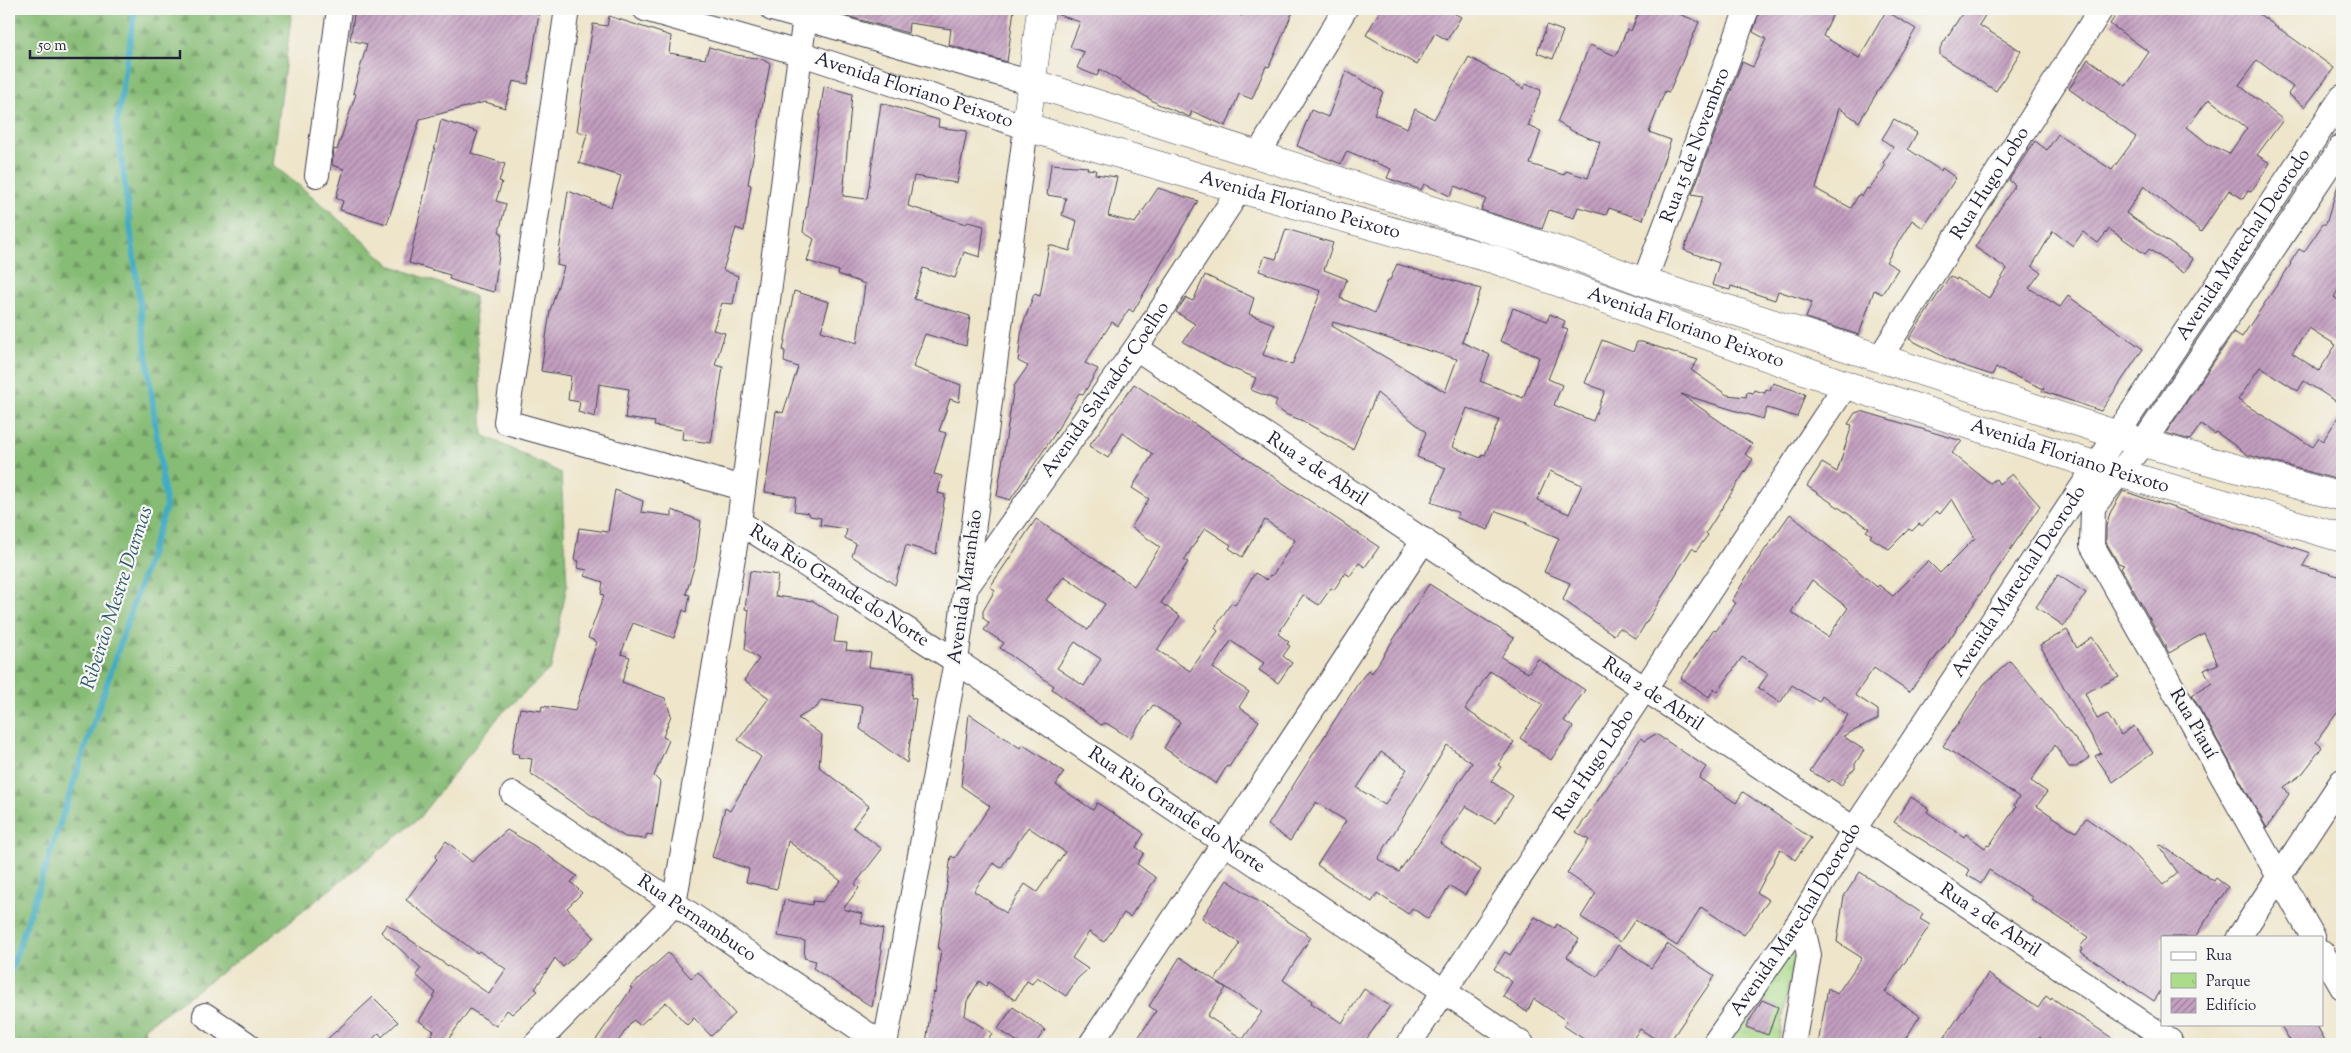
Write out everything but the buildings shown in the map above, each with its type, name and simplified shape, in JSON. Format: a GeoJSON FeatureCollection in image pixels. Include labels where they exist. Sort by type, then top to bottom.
{"type":"FeatureCollection","features":[{"type":"Feature","properties":{"kind":"street"},"geometry":{"type":"LineString","coordinates":[[317,176],[339,9]]}},
{"type":"Feature","properties":{"kind":"street"},"geometry":{"type":"LineString","coordinates":[[567,9],[506,422],[743,488]]}},
{"type":"Feature","properties":{"kind":"street","name":"Avenida Floriano Peixoto"},"geometry":{"type":"LineString","coordinates":[[645,9],[802,54],[1026,126],[1240,189],[1496,260],[1846,384],[2107,469],[2342,538]]}},
{"type":"Feature","properties":{"kind":"street","name":"Avenida Floriano Peixoto"},"geometry":{"type":"LineString","coordinates":[[772,9],[806,14],[1032,83],[1569,254],[1644,282],[2116,435],[2331,494]]}},
{"type":"Feature","properties":{"kind":"street"},"geometry":{"type":"LineString","coordinates":[[1032,83],[1041,9]]}},
{"type":"Feature","properties":{"kind":"street"},"geometry":{"type":"LineString","coordinates":[[1257,156],[1345,9]]}},
{"type":"Feature","properties":{"kind":"street","name":"Rua 15 de Novembro"},"geometry":{"type":"LineString","coordinates":[[1644,282],[1747,9]]}},
{"type":"Feature","properties":{"kind":"street","name":"Rua Hugo Lobo"},"geometry":{"type":"LineString","coordinates":[[1879,358],[2101,9]]}},
{"type":"Feature","properties":{"kind":"street","name":"Avenida Floriano Peixoto"},"geometry":{"type":"LineString","coordinates":[[802,54],[806,14]]}},
{"type":"Feature","properties":{"kind":"street"},"geometry":{"type":"LineString","coordinates":[[739,522],[802,54]]}},
{"type":"Feature","properties":{"kind":"street","name":"Avenida Floriano Peixoto"},"geometry":{"type":"LineString","coordinates":[[1026,126],[1032,83]]}},
{"type":"Feature","properties":{"kind":"street","name":"Avenida Marechal Deorodo"},"geometry":{"type":"LineString","coordinates":[[2093,507],[2107,469],[2116,435],[2342,97]]}},
{"type":"Feature","properties":{"kind":"street","name":"Avenida Maranhão"},"geometry":{"type":"LineString","coordinates":[[883,1044],[956,661],[1026,126]]}},
{"type":"Feature","properties":{"kind":"street","name":"Avenida Marechal Deorodo"},"geometry":{"type":"LineString","coordinates":[[1714,1044],[1801,919],[1854,829],[2107,469],[2143,443],[2342,146]]}},
{"type":"Feature","properties":{"kind":"street","name":"Avenida Salvador Coelho"},"geometry":{"type":"LineString","coordinates":[[966,587],[1136,348],[1240,189]]}},
{"type":"Feature","properties":{"kind":"street"},"geometry":{"type":"LineString","coordinates":[[1496,260],[1505,256],[1508,252],[1509,245],[1506,234]]}},
{"type":"Feature","properties":{"kind":"street"},"geometry":{"type":"LineString","coordinates":[[1561,284],[1554,272],[1554,265],[1569,254]]}},
{"type":"Feature","properties":{"kind":"street"},"geometry":{"type":"LineString","coordinates":[[1720,340],[1731,326],[1726,309]]}},
{"type":"Feature","properties":{"kind":"street"},"geometry":{"type":"LineString","coordinates":[[1776,360],[1771,350],[1772,339],[1783,327]]}},
{"type":"Feature","properties":{"kind":"street","name":"Rua 2 de Abril"},"geometry":{"type":"LineString","coordinates":[[1136,348],[1854,829],[2173,1036]]}},
{"type":"Feature","properties":{"kind":"street","name":"Rua Hugo Lobo"},"geometry":{"type":"LineString","coordinates":[[1409,1044],[1846,384]]}},
{"type":"Feature","properties":{"kind":"street"},"geometry":{"type":"LineString","coordinates":[[2309,528],[2325,520],[2329,512],[2328,503],[2331,494]]}},
{"type":"Feature","properties":{"kind":"street","name":"Rua Piauí"},"geometry":{"type":"LineString","coordinates":[[2093,507],[2092,545],[2313,936]]}},
{"type":"Feature","properties":{"kind":"street","name":"Rua Rio Grande do Norte"},"geometry":{"type":"LineString","coordinates":[[674,904],[739,522],[956,661],[1522,1044]]}},
{"type":"Feature","properties":{"kind":"street"},"geometry":{"type":"LineString","coordinates":[[1091,1044],[1424,540]]}},
{"type":"Feature","properties":{"kind":"street"},"geometry":{"type":"LineString","coordinates":[[2240,936],[2342,781]]}},
{"type":"Feature","properties":{"kind":"street","name":"Rua Pernambuco"},"geometry":{"type":"LineString","coordinates":[[513,794],[883,1044]]}},
{"type":"Feature","properties":{"kind":"street"},"geometry":{"type":"LineString","coordinates":[[536,1044],[674,904]]}},
{"type":"Feature","properties":{"kind":"street"},"geometry":{"type":"LineString","coordinates":[[1793,1044],[1809,955],[1801,919]]}},
{"type":"Feature","properties":{"kind":"street"},"geometry":{"type":"LineString","coordinates":[[2324,956],[2342,988]]}},
{"type":"Feature","properties":{"kind":"street"},"geometry":{"type":"LineString","coordinates":[[205,1015],[247,1044]]}},
{"type":"Feature","properties":{"kind":"green space"},"geometry":{"type":"Polygon","coordinates":[[[9,9],[292,9],[273,165],[312,196],[390,265],[474,296],[483,435],[561,473],[567,585],[551,668],[500,715],[418,819],[273,935],[144,1028],[147,1044],[9,1044],[9,9]]]}},
{"type":"Feature","properties":{"kind":"green space"},"geometry":{"type":"Polygon","coordinates":[[[1786,946],[1794,957],[1778,1044],[1720,1044],[1786,946]]]}},
{"type":"Feature","properties":{"kind":"waterway","name":"Ribeirão Mestre Darmas"},"geometry":{"type":"LineString","coordinates":[[9,976],[166,507],[117,124],[135,9]]}}]}
